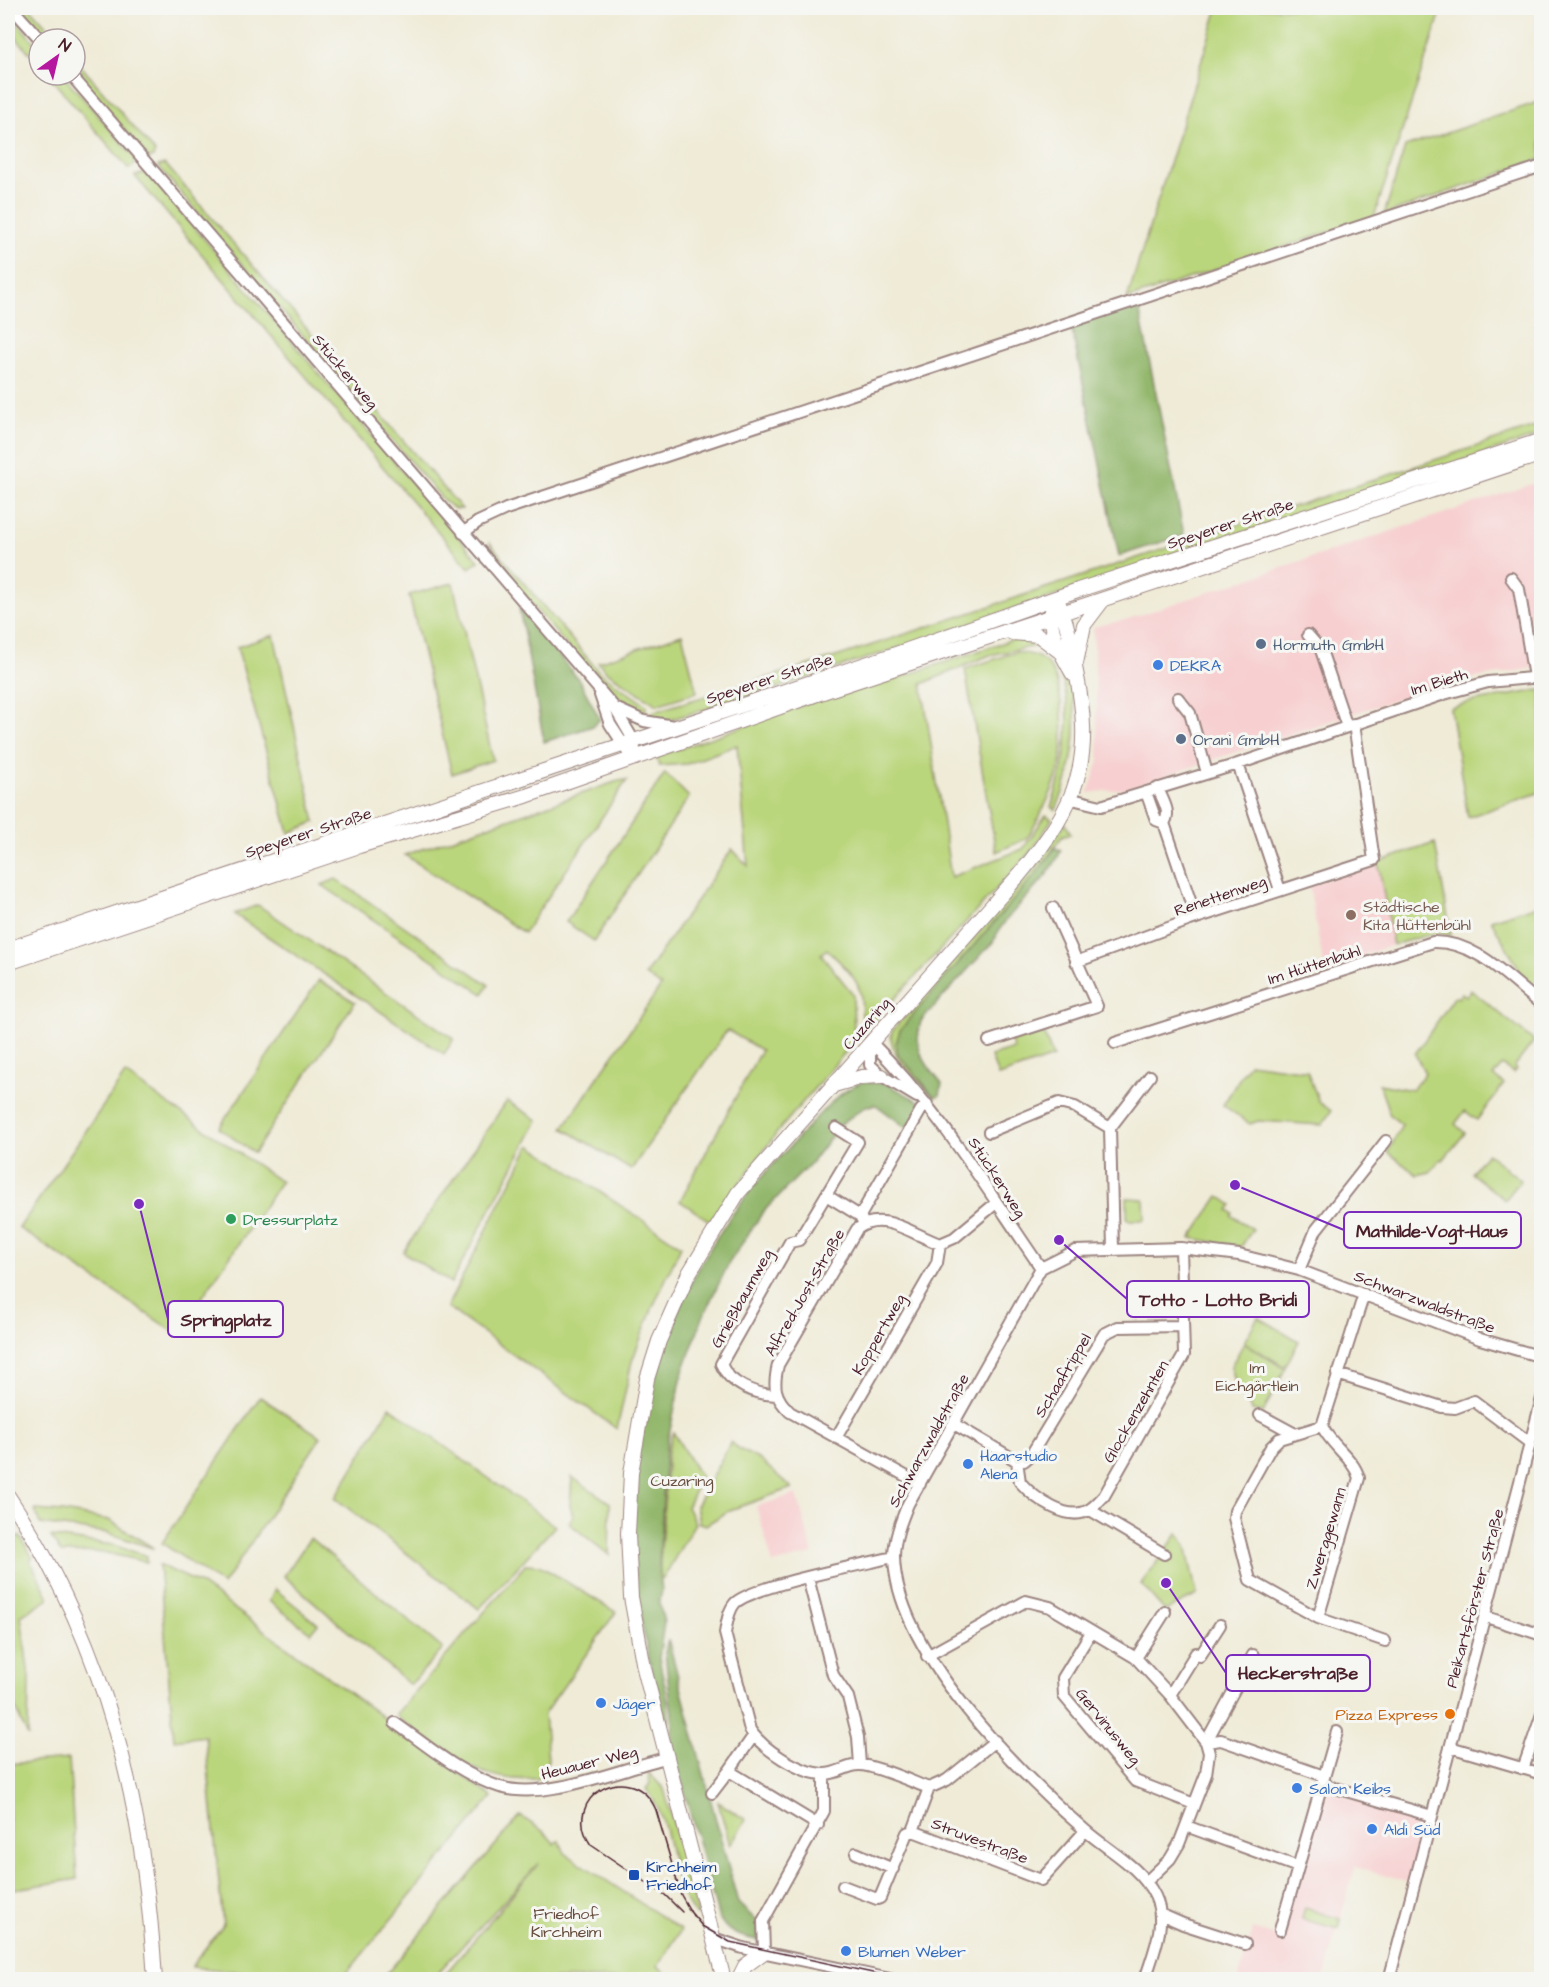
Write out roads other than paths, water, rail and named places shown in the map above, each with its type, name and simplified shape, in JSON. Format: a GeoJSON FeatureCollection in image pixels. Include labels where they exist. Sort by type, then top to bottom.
{"type":"FeatureCollection","features":[{"type":"Feature","properties":{"kind":"main road","name":"Speyerer Straße"},"geometry":{"type":"LineString","coordinates":[[8,949],[968,629],[1056,597],[1542,440]]}},
{"type":"Feature","properties":{"kind":"main road","name":"Speyerer Straße"},"geometry":{"type":"LineString","coordinates":[[8,963],[359,846],[488,808],[636,759],[786,705],[1542,454]]}},
{"type":"Feature","properties":{"kind":"main road","name":"Cuzaring"},"geometry":{"type":"LineString","coordinates":[[1056,597],[1060,651],[1079,684]]}},
{"type":"Feature","properties":{"kind":"main road"},"geometry":{"type":"LineString","coordinates":[[1075,666],[1084,625],[1094,609],[1105,599]]}},
{"type":"Feature","properties":{"kind":"main road","name":"Cuzaring"},"geometry":{"type":"LineString","coordinates":[[724,1980],[644,1668],[631,1597],[628,1534],[631,1473],[647,1379],[673,1306],[709,1238],[738,1193],[1026,867],[1059,823],[1072,799],[1079,778],[1083,752],[1083,718],[1075,666],[1056,615]]}},
{"type":"Feature","properties":{"kind":"main road"},"geometry":{"type":"LineString","coordinates":[[1004,632],[1038,635],[1060,651]]}},
{"type":"Feature","properties":{"kind":"main road"},"geometry":{"type":"LineString","coordinates":[[834,1085],[862,1077],[882,1076]]}},
{"type":"Feature","properties":{"kind":"main road"},"geometry":{"type":"LineString","coordinates":[[8,1496],[39,1548],[90,1655],[127,1770],[143,1846],[155,1980]]}},
{"type":"Feature","properties":{"kind":"main road"},"geometry":{"type":"LineString","coordinates":[[738,1980],[745,1966],[764,1952]]}},
{"type":"Feature","properties":{"kind":"street"},"geometry":{"type":"LineString","coordinates":[[12,8],[29,27]]}},
{"type":"Feature","properties":{"kind":"street","name":"Stückerweg"},"geometry":{"type":"LineString","coordinates":[[81,87],[614,707],[628,743]]}},
{"type":"Feature","properties":{"kind":"street"},"geometry":{"type":"LineString","coordinates":[[464,533],[478,522],[506,509],[1542,166]]}},
{"type":"Feature","properties":{"kind":"street","name":"Im Bieth"},"geometry":{"type":"LineString","coordinates":[[1072,799],[1101,806],[1238,764],[1466,688],[1488,682],[1538,677],[1519,589],[1511,578]]}},
{"type":"Feature","properties":{"kind":"street"},"geometry":{"type":"LineString","coordinates":[[1308,634],[1321,650],[1350,726]]}},
{"type":"Feature","properties":{"kind":"street","name":"Stückerweg"},"geometry":{"type":"LineString","coordinates":[[597,687],[636,759]]}},
{"type":"Feature","properties":{"kind":"street"},"geometry":{"type":"LineString","coordinates":[[1178,698],[1190,713],[1207,772]]}},
{"type":"Feature","properties":{"kind":"street"},"geometry":{"type":"LineString","coordinates":[[614,707],[644,721],[678,726]]}},
{"type":"Feature","properties":{"kind":"street","name":"Renettenweg"},"geometry":{"type":"LineString","coordinates":[[1076,962],[1196,918],[1374,860],[1350,726]]}},
{"type":"Feature","properties":{"kind":"street"},"geometry":{"type":"LineString","coordinates":[[1238,764],[1280,890]]}},
{"type":"Feature","properties":{"kind":"street"},"geometry":{"type":"LineString","coordinates":[[1158,788],[1168,810],[1168,818],[1164,823]]}},
{"type":"Feature","properties":{"kind":"street"},"geometry":{"type":"LineString","coordinates":[[1146,792],[1156,820],[1164,823]]}},
{"type":"Feature","properties":{"kind":"street"},"geometry":{"type":"LineString","coordinates":[[1164,823],[1196,918]]}},
{"type":"Feature","properties":{"kind":"street"},"geometry":{"type":"LineString","coordinates":[[989,1041],[1097,1006],[1053,908]]}},
{"type":"Feature","properties":{"kind":"street","name":"Im Hüttenbühl"},"geometry":{"type":"LineString","coordinates":[[1115,1043],[1433,942],[1459,945],[1478,953],[1542,1005]]}},
{"type":"Feature","properties":{"kind":"street"},"geometry":{"type":"LineString","coordinates":[[870,1041],[870,1065],[882,1076]]}},
{"type":"Feature","properties":{"kind":"street","name":"Stückerweg"},"geometry":{"type":"LineString","coordinates":[[870,1041],[906,1077],[960,1146],[1041,1268]]}},
{"type":"Feature","properties":{"kind":"street","name":"Stückerweg"},"geometry":{"type":"LineString","coordinates":[[882,1076],[927,1104]]}},
{"type":"Feature","properties":{"kind":"street"},"geometry":{"type":"LineString","coordinates":[[1113,1249],[1110,1128],[1150,1076]]}},
{"type":"Feature","properties":{"kind":"street"},"geometry":{"type":"LineString","coordinates":[[989,1132],[1059,1103],[1075,1107],[1110,1128]]}},
{"type":"Feature","properties":{"kind":"street","name":"Alfred-Jost-Straße"},"geometry":{"type":"LineString","coordinates":[[776,1395],[774,1382],[778,1365],[857,1229],[921,1110],[927,1104]]}},
{"type":"Feature","properties":{"kind":"street","name":"Grießbaumweg"},"geometry":{"type":"LineString","coordinates":[[776,1395],[761,1395],[752,1390],[726,1375],[721,1364],[790,1242],[800,1240],[858,1142],[836,1128]]}},
{"type":"Feature","properties":{"kind":"street"},"geometry":{"type":"LineString","coordinates":[[1299,1270],[1317,1230],[1386,1141]]}},
{"type":"Feature","properties":{"kind":"street"},"geometry":{"type":"LineString","coordinates":[[826,1195],[862,1220]]}},
{"type":"Feature","properties":{"kind":"street"},"geometry":{"type":"LineString","coordinates":[[940,1244],[954,1238],[996,1203]]}},
{"type":"Feature","properties":{"kind":"street","name":"Alfred-Jost-Straße"},"geometry":{"type":"LineString","coordinates":[[862,1220],[891,1222],[940,1244]]}},
{"type":"Feature","properties":{"kind":"street","name":"Koppertweg"},"geometry":{"type":"LineString","coordinates":[[836,1438],[937,1263],[940,1244]]}},
{"type":"Feature","properties":{"kind":"street","name":"Schwarzwaldstraße"},"geometry":{"type":"LineString","coordinates":[[1145,1980],[1159,1937],[1160,1914],[1155,1897],[1146,1881],[1085,1831],[995,1741],[927,1656],[915,1634],[904,1603],[894,1557],[898,1531],[908,1504],[1041,1268],[1075,1251],[1181,1248],[1239,1255],[1299,1270],[1480,1339],[1542,1357]]}},
{"type":"Feature","properties":{"kind":"street","name":"Glockenzehnten"},"geometry":{"type":"LineString","coordinates":[[1090,1510],[1104,1496],[1184,1355],[1181,1248]]}},
{"type":"Feature","properties":{"kind":"street"},"geometry":{"type":"LineString","coordinates":[[1364,1294],[1322,1426],[1279,1439],[1271,1447],[1235,1511],[1234,1518],[1250,1580],[1318,1618],[1385,1641]]}},
{"type":"Feature","properties":{"kind":"street","name":"Schaafrippel"},"geometry":{"type":"LineString","coordinates":[[1017,1461],[1024,1461],[1031,1455],[1104,1334],[1118,1327],[1183,1326]]}},
{"type":"Feature","properties":{"kind":"street"},"geometry":{"type":"LineString","coordinates":[[1337,1374],[1442,1407],[1455,1407],[1474,1401],[1530,1443]]}},
{"type":"Feature","properties":{"kind":"street"},"geometry":{"type":"LineString","coordinates":[[776,1395],[790,1412],[920,1484]]}},
{"type":"Feature","properties":{"kind":"street","name":"Pleikartsförster Straße"},"geometry":{"type":"LineString","coordinates":[[1389,1980],[1541,1401]]}},
{"type":"Feature","properties":{"kind":"street"},"geometry":{"type":"LineString","coordinates":[[1260,1415],[1295,1434]]}},
{"type":"Feature","properties":{"kind":"street"},"geometry":{"type":"LineString","coordinates":[[954,1424],[1017,1461],[1020,1482],[1038,1498],[1065,1512],[1081,1513],[1090,1510],[1164,1554]]}},
{"type":"Feature","properties":{"kind":"street","name":"Zwerggewann"},"geometry":{"type":"LineString","coordinates":[[1318,1618],[1359,1478],[1356,1468],[1326,1434],[1322,1426]]}},
{"type":"Feature","properties":{"kind":"street"},"geometry":{"type":"LineString","coordinates":[[894,1557],[748,1594],[734,1604],[727,1620],[725,1633],[754,1735],[759,1742],[798,1766],[824,1774],[860,1765],[929,1788],[947,1780],[995,1741]]}},
{"type":"Feature","properties":{"kind":"street"},"geometry":{"type":"LineString","coordinates":[[808,1578],[833,1675],[848,1697],[858,1737],[860,1765]]}},
{"type":"Feature","properties":{"kind":"street"},"geometry":{"type":"LineString","coordinates":[[927,1656],[1026,1601],[1050,1607],[1136,1658],[1170,1695],[1206,1742],[1209,1753],[1206,1774],[1186,1826],[1170,1859],[1146,1881]]}},
{"type":"Feature","properties":{"kind":"street"},"geometry":{"type":"LineString","coordinates":[[1136,1658],[1165,1612]]}},
{"type":"Feature","properties":{"kind":"street"},"geometry":{"type":"LineString","coordinates":[[1486,1617],[1542,1635]]}},
{"type":"Feature","properties":{"kind":"street"},"geometry":{"type":"LineString","coordinates":[[1170,1695],[1196,1653],[1200,1656],[1220,1624]]}},
{"type":"Feature","properties":{"kind":"street","name":"Gervinusweg"},"geometry":{"type":"LineString","coordinates":[[1091,1632],[1063,1678],[1064,1696],[1128,1775],[1141,1784],[1194,1804]]}},
{"type":"Feature","properties":{"kind":"street"},"geometry":{"type":"LineString","coordinates":[[1206,1742],[1253,1654]]}},
{"type":"Feature","properties":{"kind":"street"},"geometry":{"type":"LineString","coordinates":[[1523,1769],[1542,1714]]}},
{"type":"Feature","properties":{"kind":"street","name":"Heuauer Weg"},"geometry":{"type":"LineString","coordinates":[[394,1723],[469,1774],[502,1788],[552,1789],[666,1758]]}},
{"type":"Feature","properties":{"kind":"street"},"geometry":{"type":"LineString","coordinates":[[1280,1930],[1337,1732]]}},
{"type":"Feature","properties":{"kind":"street"},"geometry":{"type":"LineString","coordinates":[[712,1793],[754,1735]]}},
{"type":"Feature","properties":{"kind":"street"},"geometry":{"type":"LineString","coordinates":[[1206,1742],[1221,1740],[1323,1780],[1432,1816]]}},
{"type":"Feature","properties":{"kind":"street"},"geometry":{"type":"LineString","coordinates":[[1450,1748],[1542,1774]]}},
{"type":"Feature","properties":{"kind":"street"},"geometry":{"type":"LineString","coordinates":[[729,1771],[818,1825]]}},
{"type":"Feature","properties":{"kind":"street"},"geometry":{"type":"LineString","coordinates":[[764,1952],[763,1921],[824,1811],[824,1774]]}},
{"type":"Feature","properties":{"kind":"street","name":"Struvestraße"},"geometry":{"type":"LineString","coordinates":[[843,1886],[877,1899],[880,1898],[908,1833],[913,1831],[929,1788]]}},
{"type":"Feature","properties":{"kind":"street"},"geometry":{"type":"LineString","coordinates":[[1186,1826],[1298,1867]]}},
{"type":"Feature","properties":{"kind":"street","name":"Struvestraße"},"geometry":{"type":"LineString","coordinates":[[913,1831],[1041,1880],[1085,1831]]}},
{"type":"Feature","properties":{"kind":"street"},"geometry":{"type":"LineString","coordinates":[[856,1853],[893,1869]]}},
{"type":"Feature","properties":{"kind":"street"},"geometry":{"type":"LineString","coordinates":[[1160,1914],[1245,1944]]}},
{"type":"Feature","properties":{"kind":"street"},"geometry":{"type":"LineString","coordinates":[[713,1938],[764,1952],[896,1980]]}},
{"type":"Feature","properties":{"kind":"tram line"},"geometry":{"type":"LineString","coordinates":[[682,1912],[665,1895],[591,1845],[583,1827],[584,1811],[591,1798],[602,1789],[617,1784],[632,1786],[645,1794],[656,1810],[681,1895],[693,1916]]}},
{"type":"Feature","properties":{"kind":"tram line"},"geometry":{"type":"LineString","coordinates":[[688,1909],[702,1926],[730,1942],[905,1980]]}},
{"type":"Feature","properties":{"kind":"place","name":"Hormuth GmbH"},"geometry":{"type":"Point","coordinates":[1261,644]}},
{"type":"Feature","properties":{"kind":"place","name":"DEKRA"},"geometry":{"type":"Point","coordinates":[1158,665]}},
{"type":"Feature","properties":{"kind":"place","name":"Orani GmbH"},"geometry":{"type":"Point","coordinates":[1181,739]}},
{"type":"Feature","properties":{"kind":"place","name":"Städtische Kita Hüttenbühl"},"geometry":{"type":"Point","coordinates":[1351,915]}},
{"type":"Feature","properties":{"kind":"place","name":"Mathilde-Vogt-Haus"},"geometry":{"type":"Point","coordinates":[1235,1185]}},
{"type":"Feature","properties":{"kind":"place","name":"Springplatz"},"geometry":{"type":"Point","coordinates":[139,1204]}},
{"type":"Feature","properties":{"kind":"place","name":"Dressurplatz"},"geometry":{"type":"Point","coordinates":[231,1219]}},
{"type":"Feature","properties":{"kind":"place","name":"Totto - Lotto Bridi"},"geometry":{"type":"Point","coordinates":[1059,1240]}},
{"type":"Feature","properties":{"kind":"place","name":"Haarstudio Alena"},"geometry":{"type":"Point","coordinates":[968,1464]}},
{"type":"Feature","properties":{"kind":"place","name":"Heckerstraße"},"geometry":{"type":"Point","coordinates":[1166,1583]}},
{"type":"Feature","properties":{"kind":"place","name":"Jäger"},"geometry":{"type":"Point","coordinates":[601,1703]}},
{"type":"Feature","properties":{"kind":"place","name":"Pizza Express"},"geometry":{"type":"Point","coordinates":[1450,1714]}},
{"type":"Feature","properties":{"kind":"place","name":"Salon Keibs"},"geometry":{"type":"Point","coordinates":[1297,1788]}},
{"type":"Feature","properties":{"kind":"place","name":"Aldi Süd"},"geometry":{"type":"Point","coordinates":[1372,1829]}},
{"type":"Feature","properties":{"kind":"place","name":"Kirchheim Friedhof"},"geometry":{"type":"Point","coordinates":[634,1875]}},
{"type":"Feature","properties":{"kind":"place","name":"Blumen Weber"},"geometry":{"type":"Point","coordinates":[846,1951]}},
{"type":"Feature","properties":{"kind":"park label","name":"Im Eichgärtlein"},"geometry":{"type":"Point","coordinates":[1257,1376]}},
{"type":"Feature","properties":{"kind":"park label","name":"Friedhof Kirchheim"},"geometry":{"type":"Point","coordinates":[566,1922]}}]}
